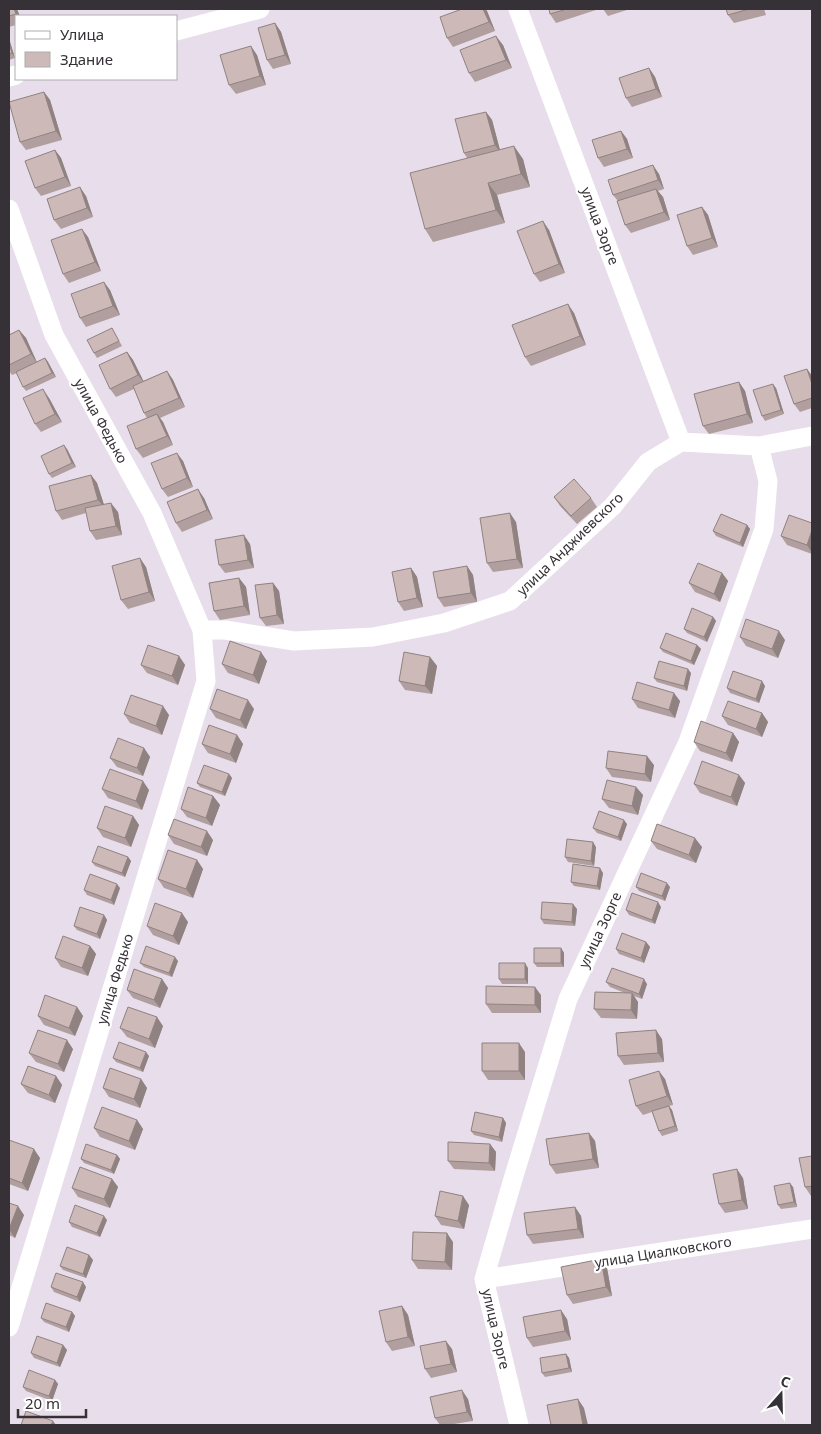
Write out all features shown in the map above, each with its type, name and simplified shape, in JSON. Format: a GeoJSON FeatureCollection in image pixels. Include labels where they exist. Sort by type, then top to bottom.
{"type":"FeatureCollection","features":[{"type":"Feature","properties":{"kind":"street"},"geometry":{"type":"LineString","coordinates":[[178,30],[260,9]]}},
{"type":"Feature","properties":{"kind":"street","name":"улица Зорге"},"geometry":{"type":"LineString","coordinates":[[518,9],[681,442]]}},
{"type":"Feature","properties":{"kind":"street","name":"улица Федько"},"geometry":{"type":"LineString","coordinates":[[9,209],[54,335],[152,513],[202,630],[206,681],[9,1327]]}},
{"type":"Feature","properties":{"kind":"street"},"geometry":{"type":"LineString","coordinates":[[681,442],[759,446],[812,436]]}},
{"type":"Feature","properties":{"kind":"street","name":"улица Анджиевского"},"geometry":{"type":"LineString","coordinates":[[202,630],[225,630],[294,641],[373,637],[444,624],[510,601],[613,506],[648,462],[681,442]]}},
{"type":"Feature","properties":{"kind":"street","name":"улица Зорге"},"geometry":{"type":"LineString","coordinates":[[519,1425],[484,1278],[568,999],[688,742],[764,529],[768,481],[759,446]]}},
{"type":"Feature","properties":{"kind":"street","name":"улица Циалковского"},"geometry":{"type":"LineString","coordinates":[[484,1278],[812,1229]]}},
{"type":"Feature","properties":{"kind":"building"},"geometry":{"type":"Polygon","coordinates":[[[9,9],[14,9],[16,14],[9,16],[9,9]]]}},
{"type":"Feature","properties":{"kind":"building"},"geometry":{"type":"Polygon","coordinates":[[[462,9],[483,9],[489,22],[447,38],[440,17],[462,9]]]}},
{"type":"Feature","properties":{"kind":"building"},"geometry":{"type":"Polygon","coordinates":[[[549,9],[567,9],[550,14],[549,9]]]}},
{"type":"Feature","properties":{"kind":"building"},"geometry":{"type":"Polygon","coordinates":[[[726,9],[749,9],[728,15],[726,9]]]}},
{"type":"Feature","properties":{"kind":"building"},"geometry":{"type":"Polygon","coordinates":[[[275,23],[285,55],[267,60],[258,28],[275,23]]]}},
{"type":"Feature","properties":{"kind":"building"},"geometry":{"type":"Polygon","coordinates":[[[496,36],[506,60],[469,73],[460,50],[496,36]]]}},
{"type":"Feature","properties":{"kind":"building"},"geometry":{"type":"Polygon","coordinates":[[[9,43],[12,53],[9,54],[9,43]]]}},
{"type":"Feature","properties":{"kind":"building"},"geometry":{"type":"Polygon","coordinates":[[[251,46],[260,76],[229,85],[220,55],[251,46]]]}},
{"type":"Feature","properties":{"kind":"building"},"geometry":{"type":"Polygon","coordinates":[[[649,68],[656,89],[626,98],[619,78],[649,68]]]}},
{"type":"Feature","properties":{"kind":"building"},"geometry":{"type":"Polygon","coordinates":[[[44,92],[56,131],[20,142],[9,102],[44,92]]]}},
{"type":"Feature","properties":{"kind":"building"},"geometry":{"type":"Polygon","coordinates":[[[486,112],[495,145],[464,153],[455,119],[486,112]]]}},
{"type":"Feature","properties":{"kind":"building"},"geometry":{"type":"Polygon","coordinates":[[[621,131],[627,149],[598,158],[592,140],[621,131]]]}},
{"type":"Feature","properties":{"kind":"building"},"geometry":{"type":"Polygon","coordinates":[[[514,146],[521,174],[488,183],[496,210],[425,229],[410,173],[514,146]]]}},
{"type":"Feature","properties":{"kind":"building"},"geometry":{"type":"Polygon","coordinates":[[[55,150],[65,177],[35,188],[25,161],[55,150]]]}},
{"type":"Feature","properties":{"kind":"building"},"geometry":{"type":"Polygon","coordinates":[[[653,165],[658,180],[613,195],[608,180],[653,165]]]}},
{"type":"Feature","properties":{"kind":"building"},"geometry":{"type":"Polygon","coordinates":[[[80,187],[87,208],[54,220],[47,199],[80,187]]]}},
{"type":"Feature","properties":{"kind":"building"},"geometry":{"type":"Polygon","coordinates":[[[656,189],[664,212],[625,225],[617,201],[656,189]]]}},
{"type":"Feature","properties":{"kind":"building"},"geometry":{"type":"Polygon","coordinates":[[[702,207],[712,238],[687,246],[677,215],[702,207]]]}},
{"type":"Feature","properties":{"kind":"building"},"geometry":{"type":"Polygon","coordinates":[[[543,221],[559,264],[534,274],[517,231],[543,221]]]}},
{"type":"Feature","properties":{"kind":"building"},"geometry":{"type":"Polygon","coordinates":[[[82,229],[95,262],[63,274],[51,240],[82,229]]]}},
{"type":"Feature","properties":{"kind":"building"},"geometry":{"type":"Polygon","coordinates":[[[104,282],[113,306],[80,318],[71,294],[104,282]]]}},
{"type":"Feature","properties":{"kind":"building"},"geometry":{"type":"Polygon","coordinates":[[[568,304],[580,336],[525,357],[512,325],[568,304]]]}},
{"type":"Feature","properties":{"kind":"building"},"geometry":{"type":"Polygon","coordinates":[[[112,328],[119,341],[94,353],[87,340],[112,328]]]}},
{"type":"Feature","properties":{"kind":"building"},"geometry":{"type":"Polygon","coordinates":[[[19,330],[31,354],[9,365],[9,335],[19,330]]]}},
{"type":"Feature","properties":{"kind":"building"},"geometry":{"type":"Polygon","coordinates":[[[127,352],[138,375],[110,389],[99,365],[127,352]]]}},
{"type":"Feature","properties":{"kind":"building"},"geometry":{"type":"Polygon","coordinates":[[[45,358],[52,373],[23,387],[16,372],[45,358]]]}},
{"type":"Feature","properties":{"kind":"building"},"geometry":{"type":"Polygon","coordinates":[[[807,369],[812,384],[812,398],[794,404],[784,376],[807,369]]]}},
{"type":"Feature","properties":{"kind":"building"},"geometry":{"type":"Polygon","coordinates":[[[167,371],[179,398],[144,413],[133,386],[167,371]]]}},
{"type":"Feature","properties":{"kind":"building"},"geometry":{"type":"Polygon","coordinates":[[[739,382],[747,414],[703,426],[694,394],[739,382]]]}},
{"type":"Feature","properties":{"kind":"building"},"geometry":{"type":"Polygon","coordinates":[[[773,384],[781,410],[762,416],[753,390],[773,384]]]}},
{"type":"Feature","properties":{"kind":"building"},"geometry":{"type":"Polygon","coordinates":[[[43,389],[55,414],[35,424],[23,398],[43,389]]]}},
{"type":"Feature","properties":{"kind":"building"},"geometry":{"type":"Polygon","coordinates":[[[157,414],[167,436],[136,449],[127,426],[157,414]]]}},
{"type":"Feature","properties":{"kind":"building"},"geometry":{"type":"Polygon","coordinates":[[[64,445],[72,463],[49,474],[41,456],[64,445]]]}},
{"type":"Feature","properties":{"kind":"building"},"geometry":{"type":"Polygon","coordinates":[[[177,453],[187,478],[162,489],[151,463],[177,453]]]}},
{"type":"Feature","properties":{"kind":"building"},"geometry":{"type":"Polygon","coordinates":[[[91,475],[98,500],[56,511],[49,486],[91,475]]]}},
{"type":"Feature","properties":{"kind":"building"},"geometry":{"type":"Polygon","coordinates":[[[574,479],[591,498],[571,516],[554,497],[574,479]]]}},
{"type":"Feature","properties":{"kind":"building"},"geometry":{"type":"Polygon","coordinates":[[[198,489],[207,510],[176,523],[167,502],[198,489]]]}},
{"type":"Feature","properties":{"kind":"building"},"geometry":{"type":"Polygon","coordinates":[[[111,503],[116,526],[90,531],[85,508],[111,503]]]}},
{"type":"Feature","properties":{"kind":"building"},"geometry":{"type":"Polygon","coordinates":[[[510,513],[517,559],[487,563],[480,518],[510,513]]]}},
{"type":"Feature","properties":{"kind":"building"},"geometry":{"type":"Polygon","coordinates":[[[721,514],[747,525],[740,543],[713,531],[721,514]]]}},
{"type":"Feature","properties":{"kind":"building"},"geometry":{"type":"Polygon","coordinates":[[[789,515],[812,523],[812,530],[807,545],[781,536],[789,515]]]}},
{"type":"Feature","properties":{"kind":"building"},"geometry":{"type":"Polygon","coordinates":[[[244,535],[248,560],[219,565],[215,540],[244,535]]]}},
{"type":"Feature","properties":{"kind":"building"},"geometry":{"type":"Polygon","coordinates":[[[140,558],[149,592],[121,600],[112,566],[140,558]]]}},
{"type":"Feature","properties":{"kind":"building"},"geometry":{"type":"Polygon","coordinates":[[[698,563],[722,573],[714,594],[689,583],[698,563]]]}},
{"type":"Feature","properties":{"kind":"building"},"geometry":{"type":"Polygon","coordinates":[[[467,566],[471,593],[438,598],[433,572],[467,566]]]}},
{"type":"Feature","properties":{"kind":"building"},"geometry":{"type":"Polygon","coordinates":[[[411,568],[417,598],[398,602],[392,572],[411,568]]]}},
{"type":"Feature","properties":{"kind":"building"},"geometry":{"type":"Polygon","coordinates":[[[239,578],[244,606],[214,611],[209,583],[239,578]]]}},
{"type":"Feature","properties":{"kind":"building"},"geometry":{"type":"Polygon","coordinates":[[[273,583],[277,615],[260,618],[255,585],[273,583]]]}},
{"type":"Feature","properties":{"kind":"building"},"geometry":{"type":"Polygon","coordinates":[[[692,608],[713,617],[704,637],[684,629],[692,608]]]}},
{"type":"Feature","properties":{"kind":"building"},"geometry":{"type":"Polygon","coordinates":[[[746,619],[779,631],[772,649],[740,637],[746,619]]]}},
{"type":"Feature","properties":{"kind":"building"},"geometry":{"type":"Polygon","coordinates":[[[666,633],[697,645],[691,661],[660,648],[666,633]]]}},
{"type":"Feature","properties":{"kind":"building"},"geometry":{"type":"Polygon","coordinates":[[[230,641],[261,652],[253,675],[222,664],[230,641]]]}},
{"type":"Feature","properties":{"kind":"building"},"geometry":{"type":"Polygon","coordinates":[[[148,645],[179,656],[172,676],[141,665],[148,645]]]}},
{"type":"Feature","properties":{"kind":"building"},"geometry":{"type":"Polygon","coordinates":[[[404,652],[430,657],[425,686],[399,681],[404,652]]]}},
{"type":"Feature","properties":{"kind":"building"},"geometry":{"type":"Polygon","coordinates":[[[659,661],[688,669],[684,686],[654,678],[659,661]]]}},
{"type":"Feature","properties":{"kind":"building"},"geometry":{"type":"Polygon","coordinates":[[[733,671],[762,681],[756,699],[727,688],[733,671]]]}},
{"type":"Feature","properties":{"kind":"building"},"geometry":{"type":"Polygon","coordinates":[[[637,682],[674,693],[669,710],[632,699],[637,682]]]}},
{"type":"Feature","properties":{"kind":"building"},"geometry":{"type":"Polygon","coordinates":[[[217,689],[248,700],[240,720],[210,709],[217,689]]]}},
{"type":"Feature","properties":{"kind":"building"},"geometry":{"type":"Polygon","coordinates":[[[131,695],[163,706],[156,726],[124,714],[131,695]]]}},
{"type":"Feature","properties":{"kind":"building"},"geometry":{"type":"Polygon","coordinates":[[[728,701],[762,713],[756,729],[722,716],[728,701]]]}},
{"type":"Feature","properties":{"kind":"building"},"geometry":{"type":"Polygon","coordinates":[[[701,721],[733,733],[726,753],[694,742],[701,721]]]}},
{"type":"Feature","properties":{"kind":"building"},"geometry":{"type":"Polygon","coordinates":[[[209,725],[237,735],[230,754],[202,744],[209,725]]]}},
{"type":"Feature","properties":{"kind":"building"},"geometry":{"type":"Polygon","coordinates":[[[118,738],[144,748],[137,768],[110,758],[118,738]]]}},
{"type":"Feature","properties":{"kind":"building"},"geometry":{"type":"Polygon","coordinates":[[[608,751],[647,756],[645,774],[606,768],[608,751]]]}},
{"type":"Feature","properties":{"kind":"building"},"geometry":{"type":"Polygon","coordinates":[[[702,761],[739,775],[731,797],[694,784],[702,761]]]}},
{"type":"Feature","properties":{"kind":"building"},"geometry":{"type":"Polygon","coordinates":[[[204,765],[229,774],[222,792],[197,783],[204,765]]]}},
{"type":"Feature","properties":{"kind":"building"},"geometry":{"type":"Polygon","coordinates":[[[110,769],[143,781],[136,801],[102,789],[110,769]]]}},
{"type":"Feature","properties":{"kind":"building"},"geometry":{"type":"Polygon","coordinates":[[[607,780],[636,787],[632,806],[602,799],[607,780]]]}},
{"type":"Feature","properties":{"kind":"building"},"geometry":{"type":"Polygon","coordinates":[[[188,787],[213,796],[206,818],[181,809],[188,787]]]}},
{"type":"Feature","properties":{"kind":"building"},"geometry":{"type":"Polygon","coordinates":[[[105,806],[133,816],[125,838],[97,828],[105,806]]]}},
{"type":"Feature","properties":{"kind":"building"},"geometry":{"type":"Polygon","coordinates":[[[599,811],[624,820],[618,837],[593,828],[599,811]]]}},
{"type":"Feature","properties":{"kind":"building"},"geometry":{"type":"Polygon","coordinates":[[[174,819],[207,831],[201,847],[168,835],[174,819]]]}},
{"type":"Feature","properties":{"kind":"building"},"geometry":{"type":"Polygon","coordinates":[[[657,824],[695,838],[689,855],[651,841],[657,824]]]}},
{"type":"Feature","properties":{"kind":"building"},"geometry":{"type":"Polygon","coordinates":[[[567,839],[593,842],[591,861],[565,857],[567,839]]]}},
{"type":"Feature","properties":{"kind":"building"},"geometry":{"type":"Polygon","coordinates":[[[98,846],[128,857],[122,873],[92,862],[98,846]]]}},
{"type":"Feature","properties":{"kind":"building"},"geometry":{"type":"Polygon","coordinates":[[[168,850],[197,860],[186,889],[158,879],[168,850]]]}},
{"type":"Feature","properties":{"kind":"building"},"geometry":{"type":"Polygon","coordinates":[[[573,864],[600,868],[597,886],[571,882],[573,864]]]}},
{"type":"Feature","properties":{"kind":"building"},"geometry":{"type":"Polygon","coordinates":[[[641,873],[667,883],[662,896],[636,887],[641,873]]]}},
{"type":"Feature","properties":{"kind":"building"},"geometry":{"type":"Polygon","coordinates":[[[90,874],[117,884],[111,900],[84,890],[90,874]]]}},
{"type":"Feature","properties":{"kind":"building"},"geometry":{"type":"Polygon","coordinates":[[[632,893],[658,902],[652,920],[626,910],[632,893]]]}},
{"type":"Feature","properties":{"kind":"building"},"geometry":{"type":"Polygon","coordinates":[[[542,902],[573,904],[572,922],[541,919],[542,902]]]}},
{"type":"Feature","properties":{"kind":"building"},"geometry":{"type":"Polygon","coordinates":[[[155,903],[182,913],[173,936],[147,926],[155,903]]]}},
{"type":"Feature","properties":{"kind":"building"},"geometry":{"type":"Polygon","coordinates":[[[80,907],[104,915],[97,934],[74,926],[80,907]]]}},
{"type":"Feature","properties":{"kind":"building"},"geometry":{"type":"Polygon","coordinates":[[[622,933],[646,942],[641,958],[616,949],[622,933]]]}},
{"type":"Feature","properties":{"kind":"building"},"geometry":{"type":"Polygon","coordinates":[[[63,936],[90,946],[82,968],[55,958],[63,936]]]}},
{"type":"Feature","properties":{"kind":"building"},"geometry":{"type":"Polygon","coordinates":[[[146,946],[175,957],[169,973],[140,963],[146,946]]]}},
{"type":"Feature","properties":{"kind":"building"},"geometry":{"type":"Polygon","coordinates":[[[534,948],[561,948],[561,963],[534,963],[534,948]]]}},
{"type":"Feature","properties":{"kind":"building"},"geometry":{"type":"Polygon","coordinates":[[[499,963],[525,963],[525,979],[499,979],[499,963]]]}},
{"type":"Feature","properties":{"kind":"building"},"geometry":{"type":"Polygon","coordinates":[[[612,968],[644,979],[639,994],[606,982],[612,968]]]}},
{"type":"Feature","properties":{"kind":"building"},"geometry":{"type":"Polygon","coordinates":[[[134,969],[162,979],[154,1000],[127,990],[134,969]]]}},
{"type":"Feature","properties":{"kind":"building"},"geometry":{"type":"Polygon","coordinates":[[[486,986],[535,987],[535,1005],[486,1004],[486,986]]]}},
{"type":"Feature","properties":{"kind":"building"},"geometry":{"type":"Polygon","coordinates":[[[595,992],[632,993],[631,1010],[594,1009],[595,992]]]}},
{"type":"Feature","properties":{"kind":"building"},"geometry":{"type":"Polygon","coordinates":[[[45,995],[77,1007],[69,1028],[38,1016],[45,995]]]}},
{"type":"Feature","properties":{"kind":"building"},"geometry":{"type":"Polygon","coordinates":[[[128,1007],[157,1017],[149,1039],[120,1028],[128,1007]]]}},
{"type":"Feature","properties":{"kind":"building"},"geometry":{"type":"Polygon","coordinates":[[[38,1030],[67,1040],[58,1064],[29,1053],[38,1030]]]}},
{"type":"Feature","properties":{"kind":"building"},"geometry":{"type":"Polygon","coordinates":[[[656,1030],[658,1053],[618,1056],[616,1033],[656,1030]]]}},
{"type":"Feature","properties":{"kind":"building"},"geometry":{"type":"Polygon","coordinates":[[[119,1042],[146,1052],[140,1068],[113,1058],[119,1042]]]}},
{"type":"Feature","properties":{"kind":"building"},"geometry":{"type":"Polygon","coordinates":[[[482,1043],[519,1043],[519,1071],[482,1071],[482,1043]]]}},
{"type":"Feature","properties":{"kind":"building"},"geometry":{"type":"Polygon","coordinates":[[[28,1066],[56,1076],[49,1095],[21,1084],[28,1066]]]}},
{"type":"Feature","properties":{"kind":"building"},"geometry":{"type":"Polygon","coordinates":[[[110,1068],[141,1079],[134,1099],[103,1088],[110,1068]]]}},
{"type":"Feature","properties":{"kind":"building"},"geometry":{"type":"Polygon","coordinates":[[[659,1071],[667,1096],[636,1106],[629,1080],[659,1071]]]}},
{"type":"Feature","properties":{"kind":"building"},"geometry":{"type":"Polygon","coordinates":[[[669,1106],[675,1126],[659,1131],[652,1111],[669,1106]]]}},
{"type":"Feature","properties":{"kind":"building"},"geometry":{"type":"Polygon","coordinates":[[[102,1107],[137,1120],[129,1141],[94,1128],[102,1107]]]}},
{"type":"Feature","properties":{"kind":"building"},"geometry":{"type":"Polygon","coordinates":[[[475,1112],[503,1118],[499,1137],[471,1131],[475,1112]]]}},
{"type":"Feature","properties":{"kind":"building"},"geometry":{"type":"Polygon","coordinates":[[[589,1133],[593,1159],[550,1165],[546,1139],[589,1133]]]}},
{"type":"Feature","properties":{"kind":"building"},"geometry":{"type":"Polygon","coordinates":[[[9,1140],[34,1149],[22,1183],[9,1178],[9,1140]]]}},
{"type":"Feature","properties":{"kind":"building"},"geometry":{"type":"Polygon","coordinates":[[[448,1142],[490,1144],[489,1163],[448,1161],[448,1142]]]}},
{"type":"Feature","properties":{"kind":"building"},"geometry":{"type":"Polygon","coordinates":[[[86,1144],[117,1155],[111,1170],[81,1159],[86,1144]]]}},
{"type":"Feature","properties":{"kind":"building"},"geometry":{"type":"Polygon","coordinates":[[[812,1156],[812,1186],[805,1187],[799,1158],[812,1156]]]}},
{"type":"Feature","properties":{"kind":"building"},"geometry":{"type":"Polygon","coordinates":[[[80,1167],[112,1179],[104,1199],[72,1188],[80,1167]]]}},
{"type":"Feature","properties":{"kind":"building"},"geometry":{"type":"Polygon","coordinates":[[[737,1169],[742,1200],[719,1204],[713,1174],[737,1169]]]}},
{"type":"Feature","properties":{"kind":"building"},"geometry":{"type":"Polygon","coordinates":[[[790,1183],[794,1202],[778,1205],[774,1186],[790,1183]]]}},
{"type":"Feature","properties":{"kind":"building"},"geometry":{"type":"Polygon","coordinates":[[[440,1191],[463,1196],[458,1221],[435,1216],[440,1191]]]}},
{"type":"Feature","properties":{"kind":"building"},"geometry":{"type":"Polygon","coordinates":[[[9,1203],[18,1206],[9,1229],[9,1203]]]}},
{"type":"Feature","properties":{"kind":"building"},"geometry":{"type":"Polygon","coordinates":[[[75,1205],[104,1216],[97,1233],[69,1222],[75,1205]]]}},
{"type":"Feature","properties":{"kind":"building"},"geometry":{"type":"Polygon","coordinates":[[[575,1207],[578,1229],[527,1235],[524,1213],[575,1207]]]}},
{"type":"Feature","properties":{"kind":"building"},"geometry":{"type":"Polygon","coordinates":[[[413,1232],[447,1233],[445,1262],[412,1260],[413,1232]]]}},
{"type":"Feature","properties":{"kind":"building"},"geometry":{"type":"Polygon","coordinates":[[[67,1247],[89,1255],[83,1274],[60,1266],[67,1247]]]}},
{"type":"Feature","properties":{"kind":"building"},"geometry":{"type":"Polygon","coordinates":[[[601,1259],[606,1287],[567,1295],[561,1267],[601,1259]]]}},
{"type":"Feature","properties":{"kind":"building"},"geometry":{"type":"Polygon","coordinates":[[[56,1273],[83,1282],[77,1297],[51,1287],[56,1273]]]}},
{"type":"Feature","properties":{"kind":"building"},"geometry":{"type":"Polygon","coordinates":[[[46,1303],[72,1312],[66,1327],[41,1318],[46,1303]]]}},
{"type":"Feature","properties":{"kind":"building"},"geometry":{"type":"Polygon","coordinates":[[[402,1306],[408,1337],[386,1342],[379,1311],[402,1306]]]}},
{"type":"Feature","properties":{"kind":"building"},"geometry":{"type":"Polygon","coordinates":[[[561,1310],[565,1331],[527,1338],[523,1317],[561,1310]]]}},
{"type":"Feature","properties":{"kind":"building"},"geometry":{"type":"Polygon","coordinates":[[[37,1336],[63,1345],[57,1363],[31,1353],[37,1336]]]}},
{"type":"Feature","properties":{"kind":"building"},"geometry":{"type":"Polygon","coordinates":[[[446,1341],[451,1364],[425,1369],[420,1346],[446,1341]]]}},
{"type":"Feature","properties":{"kind":"building"},"geometry":{"type":"Polygon","coordinates":[[[566,1354],[569,1368],[542,1373],[540,1358],[566,1354]]]}},
{"type":"Feature","properties":{"kind":"building"},"geometry":{"type":"Polygon","coordinates":[[[29,1370],[55,1380],[49,1396],[23,1387],[29,1370]]]}},
{"type":"Feature","properties":{"kind":"building"},"geometry":{"type":"Polygon","coordinates":[[[462,1390],[467,1412],[435,1418],[430,1397],[462,1390]]]}},
{"type":"Feature","properties":{"kind":"building"},"geometry":{"type":"Polygon","coordinates":[[[578,1399],[583,1425],[551,1425],[547,1405],[578,1399]]]}},
{"type":"Feature","properties":{"kind":"building"},"geometry":{"type":"Polygon","coordinates":[[[26,1411],[53,1421],[51,1425],[21,1425],[26,1411]]]}}]}
